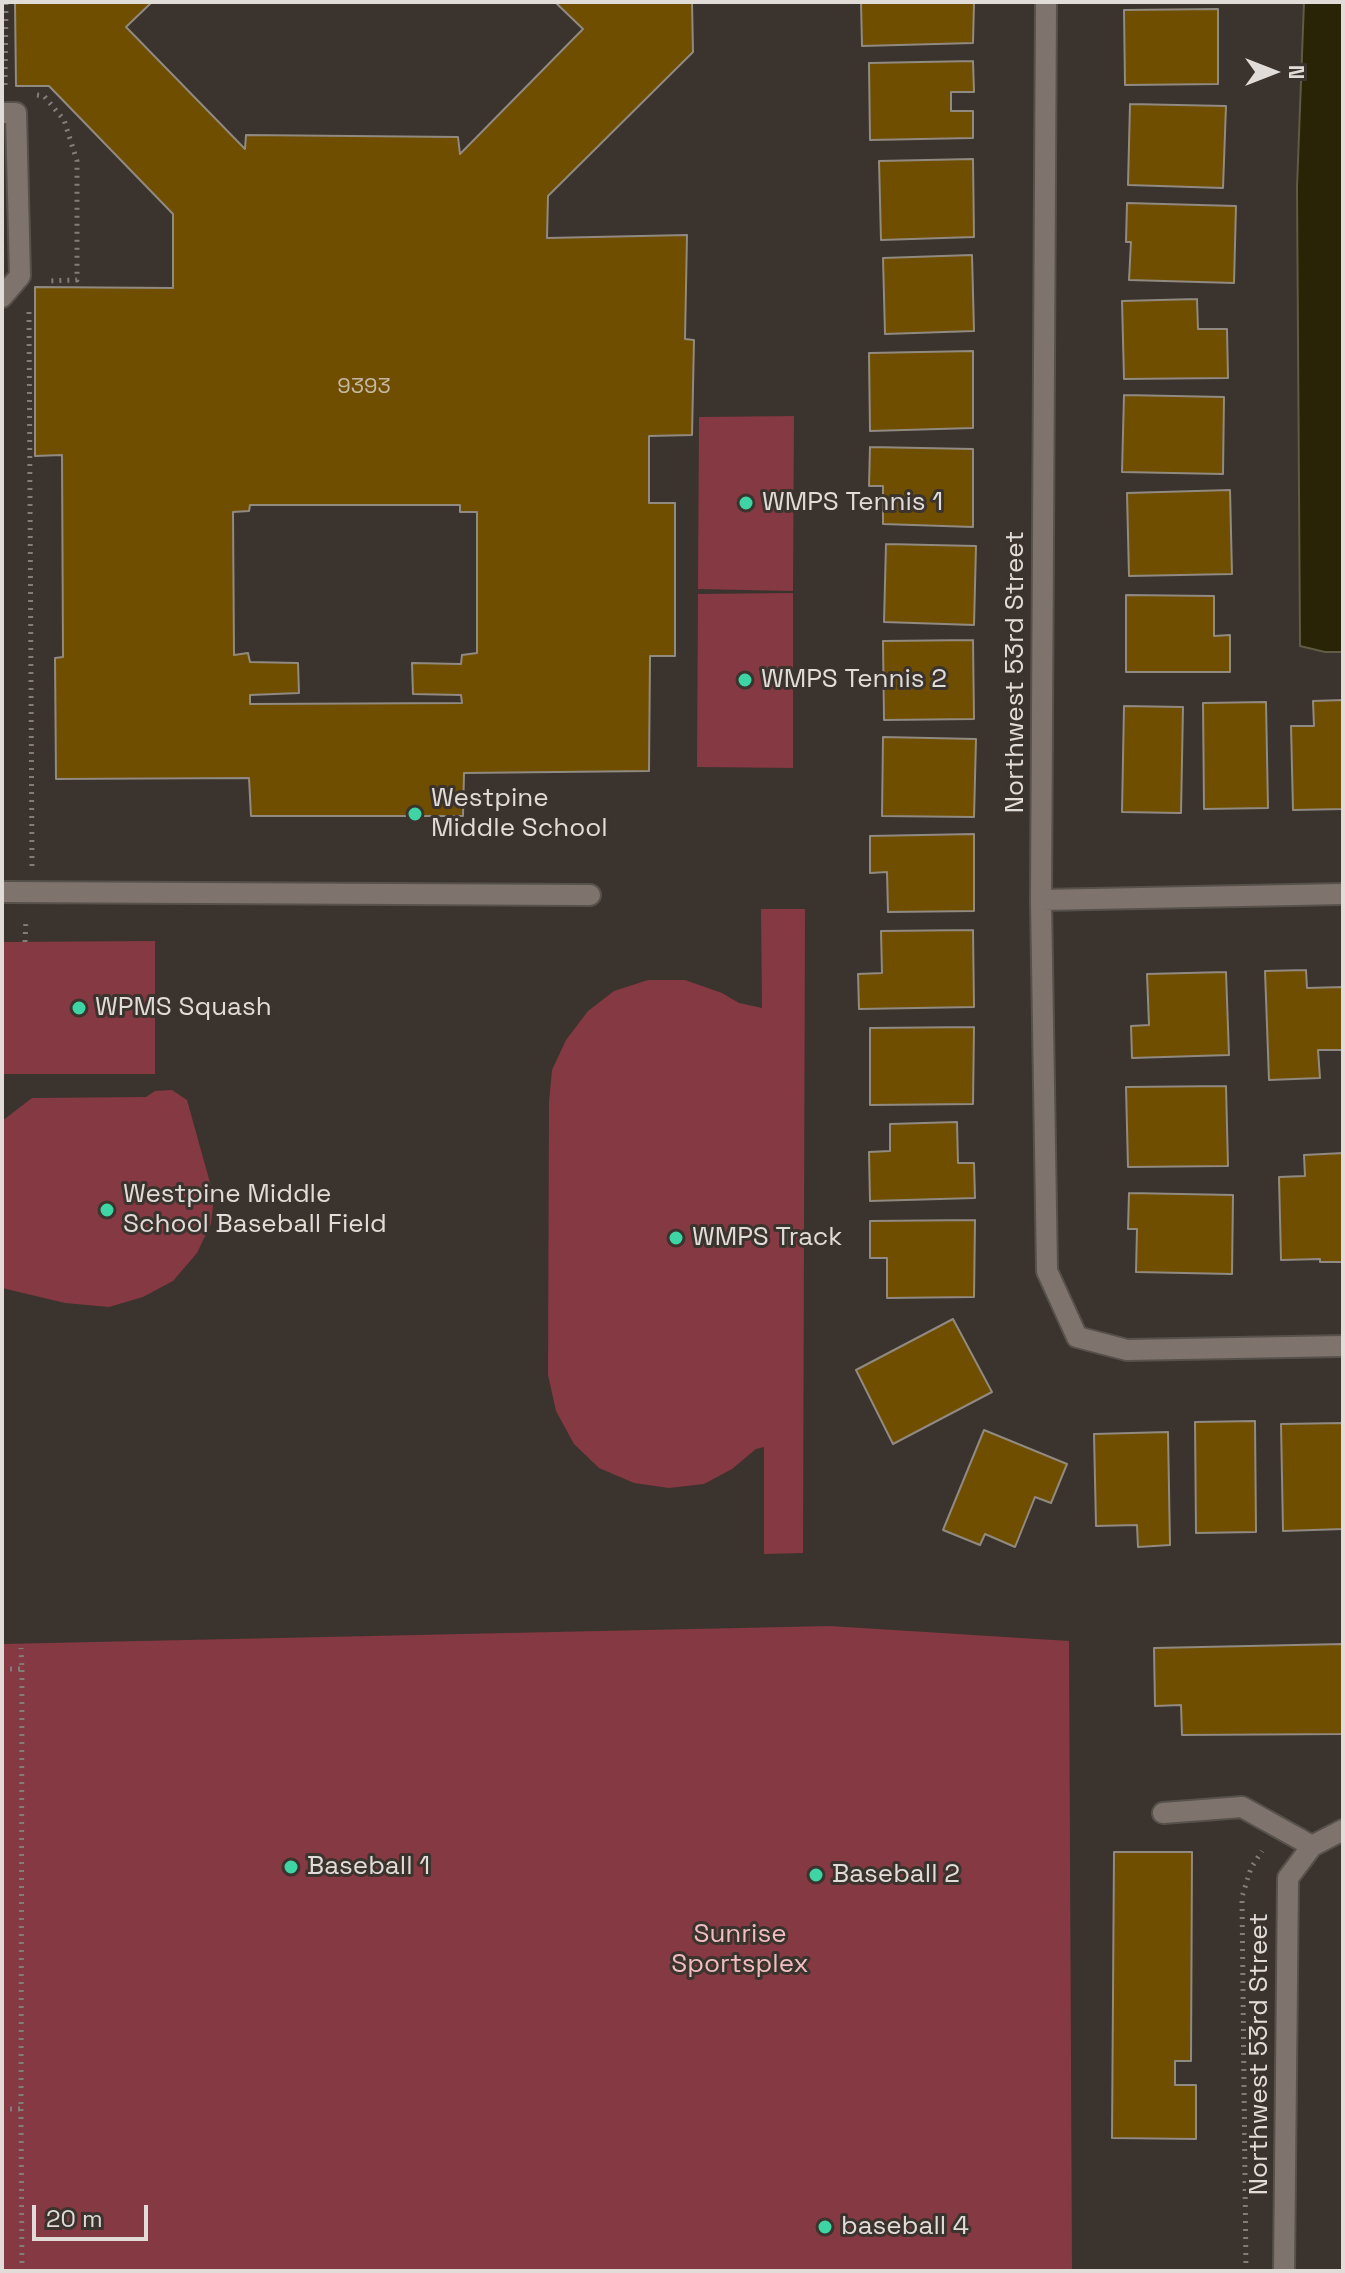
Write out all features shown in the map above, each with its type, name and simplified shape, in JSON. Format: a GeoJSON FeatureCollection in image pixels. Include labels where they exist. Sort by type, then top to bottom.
{"type":"FeatureCollection","features":[{"type":"Feature","properties":{"kind":"street","name":"Northwest 53rd Street"},"geometry":{"type":"LineString","coordinates":[[1046,2],[1041,900],[1047,1271],[1077,1337],[1127,1350],[1343,1346]]}},
{"type":"Feature","properties":{"kind":"street"},"geometry":{"type":"LineString","coordinates":[[2,297],[20,276],[16,113],[3,104]]}},
{"type":"Feature","properties":{"kind":"street"},"geometry":{"type":"LineString","coordinates":[[2,892],[590,895]]}},
{"type":"Feature","properties":{"kind":"street"},"geometry":{"type":"LineString","coordinates":[[1041,900],[1343,894]]}},
{"type":"Feature","properties":{"kind":"street"},"geometry":{"type":"LineString","coordinates":[[1163,1813],[1242,1807],[1312,1846],[1343,1830]]}},
{"type":"Feature","properties":{"kind":"street","name":"Northwest 53rd Street"},"geometry":{"type":"LineString","coordinates":[[1284,2271],[1288,1878],[1312,1846]]}},
{"type":"Feature","properties":{"kind":"path"},"geometry":{"type":"LineString","coordinates":[[3,104],[6,2]]}},
{"type":"Feature","properties":{"kind":"path"},"geometry":{"type":"LineString","coordinates":[[31,95],[44,96],[64,120],[77,161],[77,280],[41,281]]}},
{"type":"Feature","properties":{"kind":"path"},"geometry":{"type":"LineString","coordinates":[[25,942],[27,892],[33,862],[29,297]]}},
{"type":"Feature","properties":{"kind":"path"},"geometry":{"type":"LineString","coordinates":[[21,1648],[22,2271]]}},
{"type":"Feature","properties":{"kind":"path"},"geometry":{"type":"LineString","coordinates":[[2,1669],[22,1669]]}},
{"type":"Feature","properties":{"kind":"path"},"geometry":{"type":"LineString","coordinates":[[1246,2271],[1242,1897],[1251,1868],[1276,1826]]}},
{"type":"Feature","properties":{"kind":"path"},"geometry":{"type":"LineString","coordinates":[[2,2109],[21,2109]]}},
{"type":"Feature","properties":{"kind":"green space","name":"WMPS Tennis 1"},"geometry":{"type":"Polygon","coordinates":[[[794,416],[793,591],[698,589],[699,417],[794,416]]]}},
{"type":"Feature","properties":{"kind":"green space","name":"WMPS Tennis 2"},"geometry":{"type":"Polygon","coordinates":[[[793,593],[793,768],[697,767],[698,594],[793,593]]]}},
{"type":"Feature","properties":{"kind":"green space","name":"WMPS Track"},"geometry":{"type":"Polygon","coordinates":[[[761,909],[805,909],[803,1553],[764,1554],[764,1447],[756,1449],[732,1469],[704,1484],[669,1488],[634,1483],[599,1468],[574,1444],[556,1411],[548,1375],[549,1102],[552,1070],[566,1040],[588,1011],[614,991],[648,980],[685,980],[722,993],[739,1003],[762,1008],[761,909]]]}},
{"type":"Feature","properties":{"kind":"green space","name":"WPMS Squash"},"geometry":{"type":"Polygon","coordinates":[[[155,941],[155,1074],[2,1074],[2,942],[155,941]]]}},
{"type":"Feature","properties":{"kind":"green space","name":"Westpine Middle School Baseball Field"},"geometry":{"type":"Polygon","coordinates":[[[172,1090],[187,1100],[214,1197],[211,1224],[197,1253],[173,1281],[143,1297],[109,1307],[65,1303],[2,1288],[2,1121],[32,1098],[146,1097],[155,1091],[172,1090]]]}},
{"type":"Feature","properties":{"kind":"green space","name":"Sunrise Sportsplex"},"geometry":{"type":"Polygon","coordinates":[[[830,1626],[1069,1641],[1072,2271],[2,2271],[2,1644],[830,1626]]]}},
{"type":"Feature","properties":{"kind":"shaded area"},"geometry":{"type":"Polygon","coordinates":[[[1304,2],[1343,2],[1343,652],[1325,652],[1300,646],[1297,187],[1304,2]]]}},
{"type":"Feature","properties":{"kind":"building","name":"Westpine Middle School"},"geometry":{"type":"Polygon","coordinates":[[[15,2],[152,2],[126,27],[245,149],[246,135],[458,137],[460,154],[583,29],[555,2],[692,2],[693,52],[548,196],[547,238],[687,235],[685,339],[694,340],[692,435],[649,436],[649,503],[675,503],[675,656],[650,656],[649,771],[464,773],[463,816],[251,816],[249,778],[56,779],[55,658],[63,657],[62,455],[35,456],[35,287],[173,288],[173,214],[49,86],[16,86],[15,2]],[[250,505],[249,511],[233,512],[234,655],[248,653],[250,662],[298,663],[299,693],[250,695],[250,704],[462,703],[461,695],[413,694],[412,663],[461,664],[462,655],[477,653],[477,512],[460,512],[460,505],[250,505]]]}},
{"type":"Feature","properties":{"kind":"building"},"geometry":{"type":"Polygon","coordinates":[[[861,2],[974,2],[973,43],[862,46],[861,2]]]}},
{"type":"Feature","properties":{"kind":"building"},"geometry":{"type":"Polygon","coordinates":[[[1218,9],[1218,84],[1125,85],[1124,10],[1218,9]]]}},
{"type":"Feature","properties":{"kind":"building"},"geometry":{"type":"Polygon","coordinates":[[[973,61],[974,92],[951,92],[951,111],[973,111],[973,138],[870,140],[869,63],[973,61]]]}},
{"type":"Feature","properties":{"kind":"building"},"geometry":{"type":"Polygon","coordinates":[[[1130,104],[1226,106],[1223,188],[1128,185],[1130,104]]]}},
{"type":"Feature","properties":{"kind":"building"},"geometry":{"type":"Polygon","coordinates":[[[973,159],[974,237],[881,240],[879,161],[973,159]]]}},
{"type":"Feature","properties":{"kind":"building"},"geometry":{"type":"Polygon","coordinates":[[[1127,203],[1236,206],[1234,283],[1129,280],[1131,242],[1126,242],[1127,203]]]}},
{"type":"Feature","properties":{"kind":"building"},"geometry":{"type":"Polygon","coordinates":[[[972,255],[974,331],[885,334],[883,258],[972,255]]]}},
{"type":"Feature","properties":{"kind":"building"},"geometry":{"type":"Polygon","coordinates":[[[1197,299],[1198,329],[1227,329],[1228,378],[1124,379],[1122,301],[1197,299]]]}},
{"type":"Feature","properties":{"kind":"building"},"geometry":{"type":"Polygon","coordinates":[[[973,351],[973,428],[870,431],[869,353],[973,351]]]}},
{"type":"Feature","properties":{"kind":"building"},"geometry":{"type":"Polygon","coordinates":[[[1124,395],[1224,397],[1223,474],[1122,472],[1124,395]]]}},
{"type":"Feature","properties":{"kind":"building"},"geometry":{"type":"Polygon","coordinates":[[[870,447],[973,449],[973,527],[883,524],[883,486],[869,486],[870,447]]]}},
{"type":"Feature","properties":{"kind":"building"},"geometry":{"type":"Polygon","coordinates":[[[1230,490],[1232,574],[1129,576],[1127,493],[1230,490]]]}},
{"type":"Feature","properties":{"kind":"building"},"geometry":{"type":"Polygon","coordinates":[[[886,544],[976,546],[974,625],[884,622],[886,544]]]}},
{"type":"Feature","properties":{"kind":"building"},"geometry":{"type":"Polygon","coordinates":[[[1126,595],[1214,596],[1214,636],[1230,635],[1230,672],[1126,672],[1126,595]]]}},
{"type":"Feature","properties":{"kind":"building"},"geometry":{"type":"Polygon","coordinates":[[[973,640],[974,719],[884,720],[883,641],[973,640]]]}},
{"type":"Feature","properties":{"kind":"building"},"geometry":{"type":"Polygon","coordinates":[[[1343,700],[1343,809],[1293,810],[1291,726],[1314,726],[1313,701],[1343,700]]]}},
{"type":"Feature","properties":{"kind":"building"},"geometry":{"type":"Polygon","coordinates":[[[1266,702],[1268,808],[1204,809],[1203,703],[1266,702]]]}},
{"type":"Feature","properties":{"kind":"building"},"geometry":{"type":"Polygon","coordinates":[[[1124,706],[1183,707],[1181,813],[1122,812],[1124,706]]]}},
{"type":"Feature","properties":{"kind":"building"},"geometry":{"type":"Polygon","coordinates":[[[883,737],[976,739],[974,817],[882,816],[883,737]]]}},
{"type":"Feature","properties":{"kind":"building"},"geometry":{"type":"Polygon","coordinates":[[[974,834],[974,911],[888,912],[887,872],[870,873],[870,836],[974,834]]]}},
{"type":"Feature","properties":{"kind":"building"},"geometry":{"type":"Polygon","coordinates":[[[973,930],[974,1007],[859,1009],[858,974],[882,973],[881,931],[973,930]]]}},
{"type":"Feature","properties":{"kind":"building"},"geometry":{"type":"Polygon","coordinates":[[[1306,970],[1307,988],[1343,987],[1343,1050],[1318,1050],[1320,1078],[1269,1080],[1265,971],[1306,970]]]}},
{"type":"Feature","properties":{"kind":"building"},"geometry":{"type":"Polygon","coordinates":[[[1226,972],[1229,1055],[1132,1058],[1131,1026],[1149,1025],[1147,974],[1226,972]]]}},
{"type":"Feature","properties":{"kind":"building"},"geometry":{"type":"Polygon","coordinates":[[[974,1027],[973,1104],[870,1105],[870,1028],[974,1027]]]}},
{"type":"Feature","properties":{"kind":"building"},"geometry":{"type":"Polygon","coordinates":[[[1226,1086],[1228,1166],[1128,1167],[1126,1087],[1226,1086]]]}},
{"type":"Feature","properties":{"kind":"building"},"geometry":{"type":"Polygon","coordinates":[[[957,1122],[958,1163],[974,1163],[975,1198],[870,1201],[869,1152],[890,1151],[890,1124],[957,1122]]]}},
{"type":"Feature","properties":{"kind":"building"},"geometry":{"type":"Polygon","coordinates":[[[1343,1153],[1343,1262],[1281,1260],[1279,1177],[1305,1176],[1304,1155],[1343,1153]]]}},
{"type":"Feature","properties":{"kind":"building"},"geometry":{"type":"Polygon","coordinates":[[[1129,1193],[1233,1195],[1232,1274],[1136,1272],[1137,1229],[1128,1229],[1129,1193]]]}},
{"type":"Feature","properties":{"kind":"building"},"geometry":{"type":"Polygon","coordinates":[[[975,1220],[974,1297],[887,1298],[887,1258],[870,1258],[870,1221],[975,1220]]]}},
{"type":"Feature","properties":{"kind":"building"},"geometry":{"type":"Polygon","coordinates":[[[953,1319],[992,1392],[893,1444],[856,1370],[953,1319]]]}},
{"type":"Feature","properties":{"kind":"building"},"geometry":{"type":"Polygon","coordinates":[[[1255,1421],[1256,1532],[1196,1533],[1195,1422],[1255,1421]]]}},
{"type":"Feature","properties":{"kind":"building"},"geometry":{"type":"Polygon","coordinates":[[[1343,1423],[1343,1529],[1283,1531],[1281,1424],[1343,1423]]]}},
{"type":"Feature","properties":{"kind":"building"},"geometry":{"type":"Polygon","coordinates":[[[984,1430],[1067,1464],[1051,1503],[1035,1497],[1015,1547],[985,1534],[980,1545],[943,1530],[984,1430]]]}},
{"type":"Feature","properties":{"kind":"building"},"geometry":{"type":"Polygon","coordinates":[[[1168,1432],[1170,1545],[1138,1547],[1137,1525],[1096,1526],[1094,1434],[1168,1432]]]}},
{"type":"Feature","properties":{"kind":"building"},"geometry":{"type":"Polygon","coordinates":[[[1343,1644],[1343,1734],[1182,1735],[1181,1705],[1155,1706],[1154,1648],[1343,1644]]]}},
{"type":"Feature","properties":{"kind":"building"},"geometry":{"type":"Polygon","coordinates":[[[1114,1852],[1192,1852],[1191,2061],[1175,2061],[1175,2085],[1196,2085],[1196,2139],[1112,2138],[1114,1852]]]}},
{"type":"Feature","properties":{"kind":"place","name":"WMPS Tennis 1"},"geometry":{"type":"Point","coordinates":[746,503]}},
{"type":"Feature","properties":{"kind":"place","name":"WMPS Tennis 2"},"geometry":{"type":"Point","coordinates":[745,680]}},
{"type":"Feature","properties":{"kind":"place","name":"Westpine Middle School"},"geometry":{"type":"Point","coordinates":[415,814]}},
{"type":"Feature","properties":{"kind":"place","name":"WPMS Squash"},"geometry":{"type":"Point","coordinates":[79,1008]}},
{"type":"Feature","properties":{"kind":"place","name":"Westpine Middle School Baseball Field"},"geometry":{"type":"Point","coordinates":[107,1210]}},
{"type":"Feature","properties":{"kind":"place","name":"WMPS Track"},"geometry":{"type":"Point","coordinates":[676,1238]}},
{"type":"Feature","properties":{"kind":"place","name":"Baseball 1"},"geometry":{"type":"Point","coordinates":[291,1867]}},
{"type":"Feature","properties":{"kind":"place","name":"Baseball 2"},"geometry":{"type":"Point","coordinates":[816,1875]}},
{"type":"Feature","properties":{"kind":"place","name":"baseball 4"},"geometry":{"type":"Point","coordinates":[825,2227]}}]}
